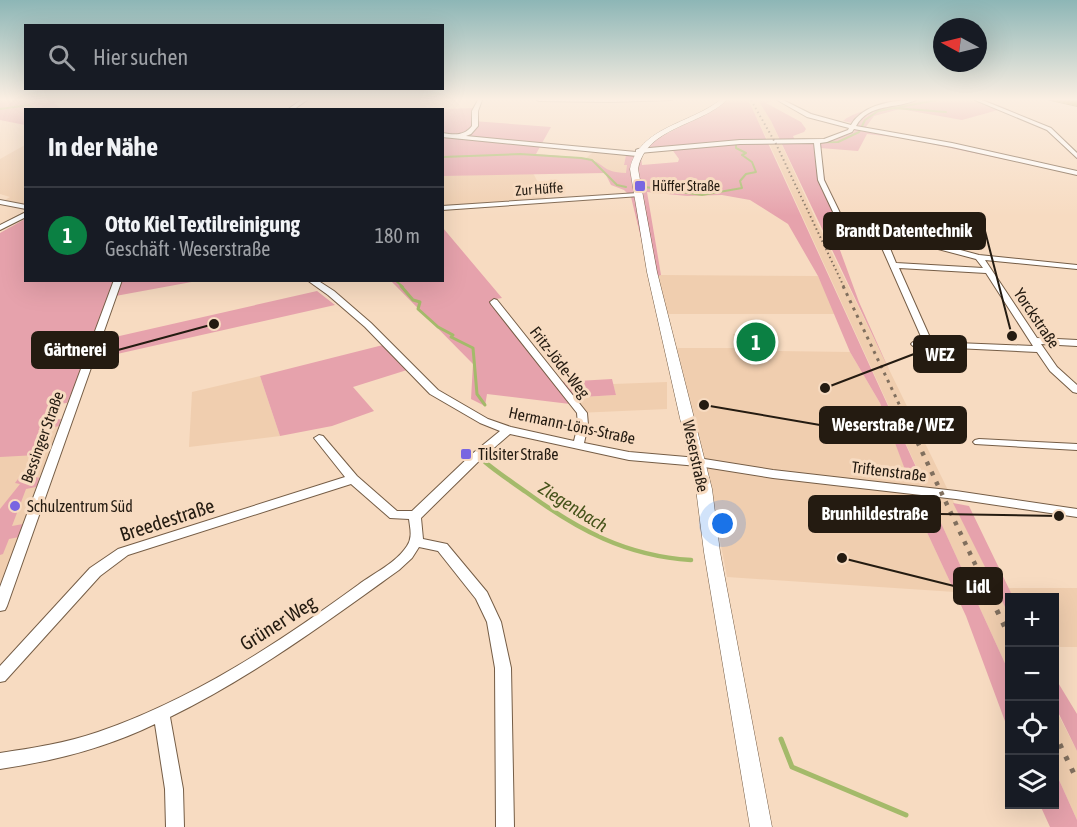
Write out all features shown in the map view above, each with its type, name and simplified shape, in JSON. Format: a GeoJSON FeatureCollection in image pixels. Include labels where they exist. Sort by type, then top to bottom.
{"type":"FeatureCollection","features":[{"type":"Feature","properties":{"kind":"street"},"geometry":{"type":"LineString","coordinates":[[485,139],[638,153],[740,142],[818,144],[834,139]]}},
{"type":"Feature","properties":{"kind":"street"},"geometry":{"type":"LineString","coordinates":[[638,153],[653,139]]}},
{"type":"Feature","properties":{"kind":"street"},"geometry":{"type":"LineString","coordinates":[[921,139],[1077,173]]}},
{"type":"Feature","properties":{"kind":"street"},"geometry":{"type":"LineString","coordinates":[[1060,139],[1075,152]]}},
{"type":"Feature","properties":{"kind":"street"},"geometry":{"type":"LineString","coordinates":[[818,144],[822,180],[837,214],[842,219],[892,235],[979,257],[1077,267]]}},
{"type":"Feature","properties":{"kind":"street","name":"Weserstraße"},"geometry":{"type":"LineString","coordinates":[[638,153],[633,163],[638,195],[652,270],[698,462],[760,827]]}},
{"type":"Feature","properties":{"kind":"street","name":"Zur Hüffe"},"geometry":{"type":"LineString","coordinates":[[444,208],[638,195]]}},
{"type":"Feature","properties":{"kind":"street"},"geometry":{"type":"LineString","coordinates":[[0,202],[24,207]]}},
{"type":"Feature","properties":{"kind":"street"},"geometry":{"type":"LineString","coordinates":[[0,228],[24,215]]}},
{"type":"Feature","properties":{"kind":"street"},"geometry":{"type":"LineString","coordinates":[[886,248],[929,345]]}},
{"type":"Feature","properties":{"kind":"street","name":"Yorckstraße"},"geometry":{"type":"LineString","coordinates":[[979,257],[986,271],[1053,369],[1077,390]]}},
{"type":"Feature","properties":{"kind":"street"},"geometry":{"type":"LineString","coordinates":[[894,265],[986,271]]}},
{"type":"Feature","properties":{"kind":"street","name":"Bessinger Straße"},"geometry":{"type":"LineString","coordinates":[[0,606],[66,418],[117,282]]}},
{"type":"Feature","properties":{"kind":"street","name":"Hermann-Löns-Straße"},"geometry":{"type":"LineString","coordinates":[[314,282],[331,293],[368,325],[434,392],[484,421],[508,430],[629,456],[698,462]]}},
{"type":"Feature","properties":{"kind":"street","name":"Fritz-Jöde-Weg"},"geometry":{"type":"LineString","coordinates":[[494,302],[582,413],[583,424],[578,446]]}},
{"type":"Feature","properties":{"kind":"street"},"geometry":{"type":"LineString","coordinates":[[916,344],[1077,343]]}},
{"type":"Feature","properties":{"kind":"street"},"geometry":{"type":"LineString","coordinates":[[320,438],[353,479],[394,515],[415,514],[508,430]]}},
{"type":"Feature","properties":{"kind":"street"},"geometry":{"type":"LineString","coordinates":[[980,442],[1077,447]]}},
{"type":"Feature","properties":{"kind":"street","name":"Triftenstraße"},"geometry":{"type":"LineString","coordinates":[[698,462],[773,474],[956,495],[1077,513]]}},
{"type":"Feature","properties":{"kind":"street","name":"Breedestraße"},"geometry":{"type":"LineString","coordinates":[[0,676],[95,572],[123,552],[353,479]]}},
{"type":"Feature","properties":{"kind":"street"},"geometry":{"type":"LineString","coordinates":[[415,514],[416,542],[442,547],[482,596],[494,621],[503,668],[505,827]]}},
{"type":"Feature","properties":{"kind":"street","name":"Grüner Weg"},"geometry":{"type":"LineString","coordinates":[[0,761],[25,759],[84,744],[162,715],[212,688],[333,611],[407,555],[416,542]]}},
{"type":"Feature","properties":{"kind":"street"},"geometry":{"type":"LineString","coordinates":[[162,715],[174,789],[175,827]]}},
{"type":"Feature","properties":{"kind":"shaded area"},"geometry":{"type":"Polygon","coordinates":[[[444,139],[545,139],[536,154],[586,158],[612,171],[626,173],[627,165],[624,165],[626,155],[641,156],[642,165],[678,162],[679,159],[671,148],[651,150],[645,147],[659,139],[766,139],[921,478],[907,475],[880,403],[850,352],[818,276],[788,224],[750,200],[722,195],[687,196],[647,192],[661,275],[651,279],[631,197],[624,190],[611,185],[605,173],[444,176],[444,139]]]}},
{"type":"Feature","properties":{"kind":"shaded area"},"geometry":{"type":"Polygon","coordinates":[[[767,139],[779,139],[816,220],[1005,607],[1005,663],[931,501],[911,498],[955,592],[727,577],[705,462],[677,348],[738,348],[733,334],[770,334],[777,351],[850,352],[880,403],[907,474],[921,477],[767,139]]]}},
{"type":"Feature","properties":{"kind":"shaded area"},"geometry":{"type":"Polygon","coordinates":[[[779,139],[794,139],[796,143],[865,139],[858,151],[820,148],[824,177],[830,195],[839,212],[846,219],[829,220],[859,302],[890,372],[779,139]]]}},
{"type":"Feature","properties":{"kind":"shaded area"},"geometry":{"type":"Polygon","coordinates":[[[906,139],[921,139],[1012,161],[906,139]]]}},
{"type":"Feature","properties":{"kind":"shaded area"},"geometry":{"type":"Polygon","coordinates":[[[24,146],[24,205],[3,201],[10,197],[0,194],[0,159],[24,146]]]}},
{"type":"Feature","properties":{"kind":"shaded area"},"geometry":{"type":"Polygon","coordinates":[[[596,150],[626,155],[624,165],[627,165],[627,173],[609,173],[594,160],[586,158],[596,150]]]}},
{"type":"Feature","properties":{"kind":"shaded area"},"geometry":{"type":"Polygon","coordinates":[[[533,173],[549,203],[444,210],[444,176],[533,173]]]}},
{"type":"Feature","properties":{"kind":"shaded area"},"geometry":{"type":"Polygon","coordinates":[[[24,220],[24,282],[192,282],[110,297],[93,342],[317,291],[335,305],[86,361],[67,403],[58,404],[50,420],[61,419],[59,426],[47,429],[37,455],[0,457],[0,233],[24,220]]]}},
{"type":"Feature","properties":{"kind":"shaded area"},"geometry":{"type":"Polygon","coordinates":[[[444,229],[502,298],[496,299],[560,382],[612,379],[616,395],[565,398],[570,404],[487,394],[485,406],[471,399],[473,364],[392,282],[444,282],[444,229]]]}},
{"type":"Feature","properties":{"kind":"shaded area"},"geometry":{"type":"Polygon","coordinates":[[[661,275],[818,276],[836,314],[660,314],[651,279],[661,275]]]}},
{"type":"Feature","properties":{"kind":"shaded area"},"geometry":{"type":"Polygon","coordinates":[[[383,345],[407,370],[353,387],[374,411],[332,426],[280,436],[260,376],[383,345]]]}},
{"type":"Feature","properties":{"kind":"shaded area"},"geometry":{"type":"Polygon","coordinates":[[[260,376],[280,436],[189,447],[192,392],[260,376]]]}},
{"type":"Feature","properties":{"kind":"shaded area"},"geometry":{"type":"Polygon","coordinates":[[[667,382],[667,409],[577,413],[565,398],[616,395],[613,384],[667,382]]]}},
{"type":"Feature","properties":{"kind":"shaded area","name":"Schulzentrum Süd"},"geometry":{"type":"Polygon","coordinates":[[[59,426],[36,487],[0,592],[0,428],[59,426]]]}},
{"type":"Feature","properties":{"kind":"shaded area"},"geometry":{"type":"Polygon","coordinates":[[[21,475],[41,478],[36,487],[26,489],[12,526],[23,524],[19,537],[9,539],[3,554],[0,555],[0,509],[20,484],[15,483],[21,475]]]}},
{"type":"Feature","properties":{"kind":"shaded area"},"geometry":{"type":"Polygon","coordinates":[[[911,498],[931,501],[1005,663],[1005,721],[966,616],[911,498]]]}},
{"type":"Feature","properties":{"kind":"shaded area"},"geometry":{"type":"Polygon","coordinates":[[[953,503],[969,506],[1011,593],[1005,593],[1005,607],[953,503]]]}},
{"type":"Feature","properties":{"kind":"shaded area"},"geometry":{"type":"Polygon","coordinates":[[[1008,588],[1077,588],[1077,647],[1059,647],[1059,593],[1011,593],[1008,588]]]}},
{"type":"Feature","properties":{"kind":"shaded area"},"geometry":{"type":"Polygon","coordinates":[[[1059,684],[1077,714],[1077,751],[1059,714],[1059,684]]]}},
{"type":"Feature","properties":{"kind":"shaded area"},"geometry":{"type":"Polygon","coordinates":[[[1059,716],[1077,751],[1077,820],[1059,780],[1059,716]]]}},
{"type":"Feature","properties":{"kind":"shaded area"},"geometry":{"type":"Polygon","coordinates":[[[1059,780],[1077,820],[1077,827],[1050,827],[1042,809],[1059,809],[1059,780]]]}},
{"type":"Feature","properties":{"kind":"waterway"},"geometry":{"type":"LineString","coordinates":[[769,143],[838,142],[845,139]]}},
{"type":"Feature","properties":{"kind":"waterway"},"geometry":{"type":"LineString","coordinates":[[645,187],[702,195],[742,188],[740,181],[746,174],[756,172],[752,162],[742,155],[746,153],[736,148],[736,144],[740,143]]}},
{"type":"Feature","properties":{"kind":"waterway"},"geometry":{"type":"LineString","coordinates":[[444,157],[520,154],[581,158],[592,160],[617,185],[626,187]]}},
{"type":"Feature","properties":{"kind":"waterway","name":"Ziegenbach"},"geometry":{"type":"LineString","coordinates":[[397,282],[403,287]]}},
{"type":"Feature","properties":{"kind":"waterway","name":"Ziegenbach"},"geometry":{"type":"LineString","coordinates":[[401,286],[413,300],[420,302],[418,309],[438,327],[453,335],[451,337],[473,348],[477,394],[485,405]]}},
{"type":"Feature","properties":{"kind":"waterway","name":"Ziegenbach"},"geometry":{"type":"LineString","coordinates":[[485,462],[545,506],[604,539],[645,553],[691,560]]}},
{"type":"Feature","properties":{"kind":"waterway","name":"Ziegenbach"},"geometry":{"type":"LineString","coordinates":[[781,739],[792,767],[906,815]]}},
{"type":"Feature","properties":{"kind":"railway"},"geometry":{"type":"LineString","coordinates":[[773,139],[844,287]]}},
{"type":"Feature","properties":{"kind":"railway"},"geometry":{"type":"LineString","coordinates":[[843,286],[908,423]]}},
{"type":"Feature","properties":{"kind":"railway"},"geometry":{"type":"LineString","coordinates":[[908,422],[992,600]]}},
{"type":"Feature","properties":{"kind":"railway"},"geometry":{"type":"LineString","coordinates":[[991,598],[1005,627]]}},
{"type":"Feature","properties":{"kind":"railway"},"geometry":{"type":"LineString","coordinates":[[1059,742],[1077,780]]}},
{"type":"Feature","properties":{"kind":"place","name":"Hüffer Straße"},"geometry":{"type":"Point","coordinates":[640,186]}},
{"type":"Feature","properties":{"kind":"place","name":"Gärtnerei"},"geometry":{"type":"Point","coordinates":[214,324]}},
{"type":"Feature","properties":{"kind":"place","name":"Brandt Datentechnik"},"geometry":{"type":"Point","coordinates":[1012,336]}},
{"type":"Feature","properties":{"kind":"place","name":"Otto Kiel Textilreinigung"},"geometry":{"type":"Point","coordinates":[756,342]}},
{"type":"Feature","properties":{"kind":"place","name":"WEZ"},"geometry":{"type":"Point","coordinates":[825,388]}},
{"type":"Feature","properties":{"kind":"place","name":"Weserstraße / WEZ"},"geometry":{"type":"Point","coordinates":[704,405]}},
{"type":"Feature","properties":{"kind":"place","name":"Tilsiter Straße"},"geometry":{"type":"Point","coordinates":[466,454]}},
{"type":"Feature","properties":{"kind":"place","name":"Schulzentrum Süd"},"geometry":{"type":"Point","coordinates":[15,506]}},
{"type":"Feature","properties":{"kind":"place","name":"Brunhildestraße"},"geometry":{"type":"Point","coordinates":[1059,516]}},
{"type":"Feature","properties":{"kind":"place","name":"Lidl"},"geometry":{"type":"Point","coordinates":[842,558]}}]}
